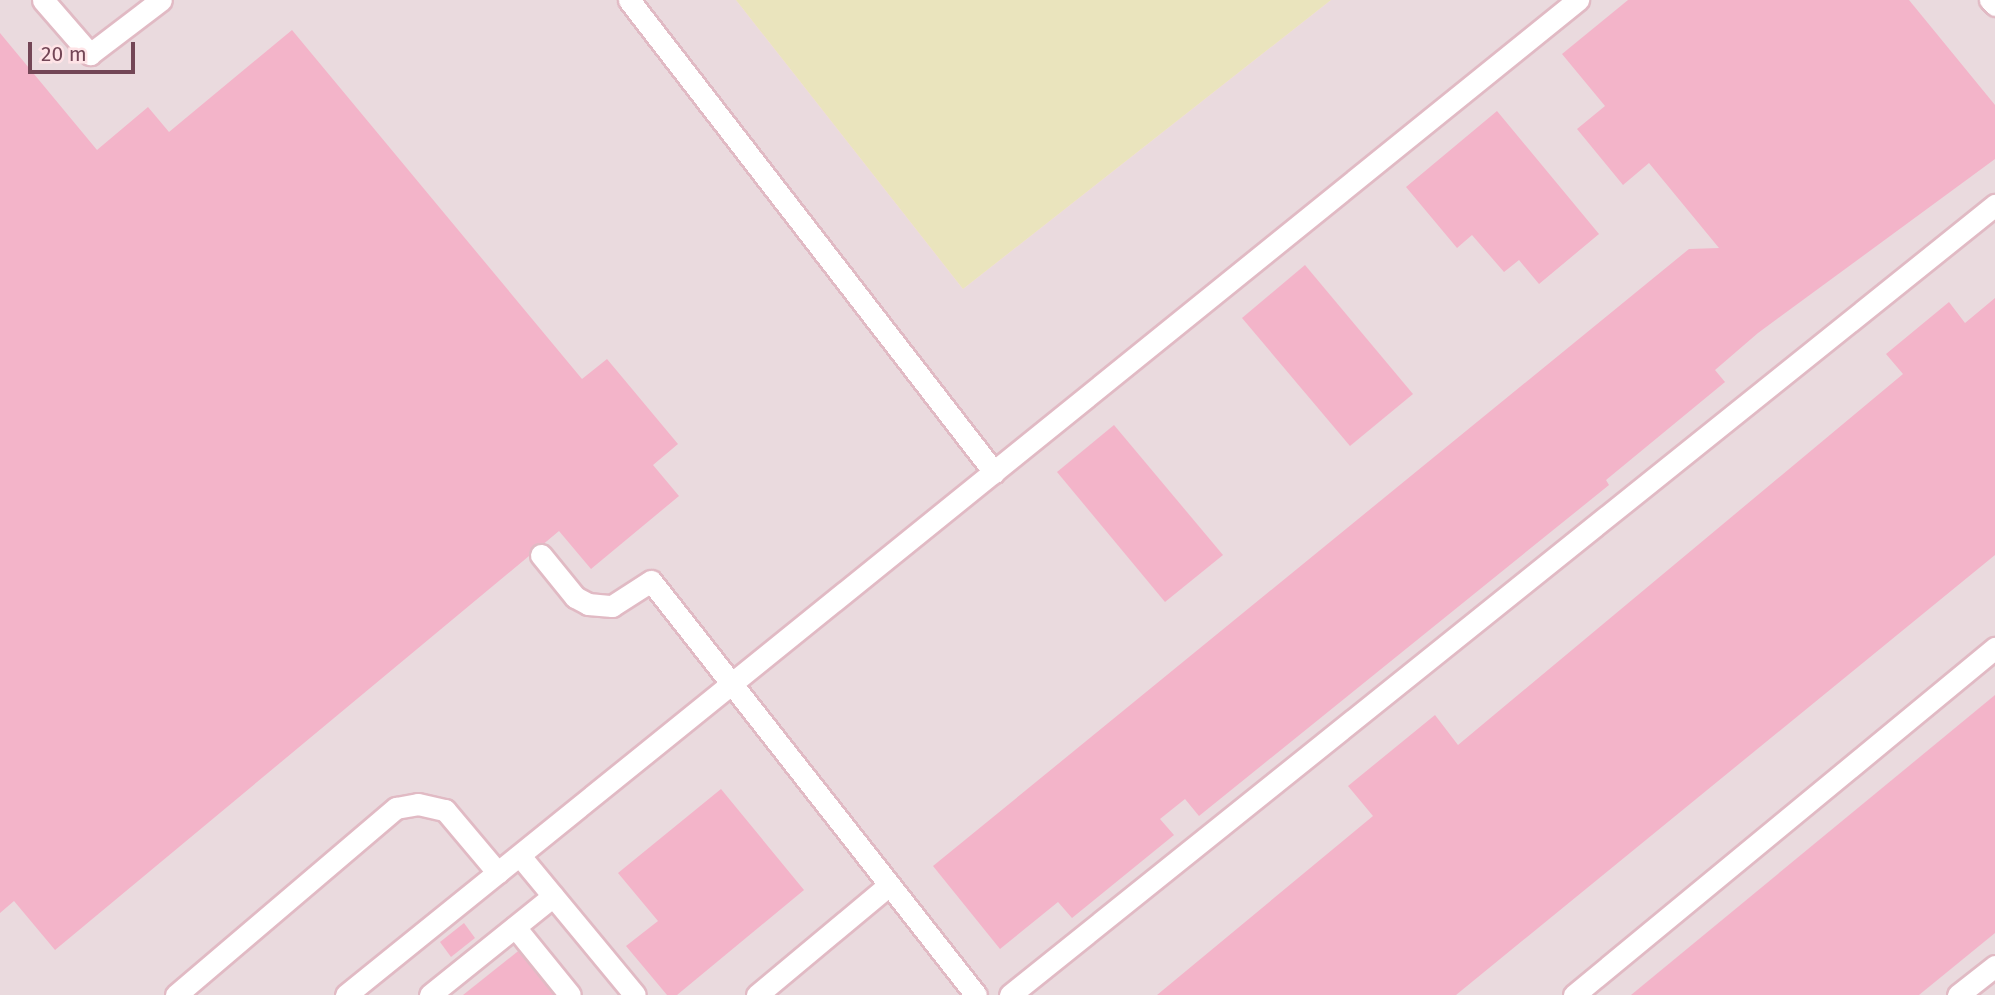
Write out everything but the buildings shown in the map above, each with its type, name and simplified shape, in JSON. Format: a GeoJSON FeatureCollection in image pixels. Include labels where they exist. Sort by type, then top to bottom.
{"type":"FeatureCollection","features":[{"type":"Feature","properties":{"kind":"lane"},"geometry":{"type":"LineString","coordinates":[[43,0],[90,54],[161,0]]}},
{"type":"Feature","properties":{"kind":"lane"},"geometry":{"type":"LineString","coordinates":[[629,0],[994,472]]}},
{"type":"Feature","properties":{"kind":"lane"},"geometry":{"type":"LineString","coordinates":[[346,995],[1578,0]]}},
{"type":"Feature","properties":{"kind":"lane"},"geometry":{"type":"LineString","coordinates":[[1990,0],[1995,5]]}},
{"type":"Feature","properties":{"kind":"lane"},"geometry":{"type":"LineString","coordinates":[[1010,995],[1995,205]]}},
{"type":"Feature","properties":{"kind":"lane"},"geometry":{"type":"LineString","coordinates":[[541,555],[575,597],[589,604],[612,606],[651,581],[976,995]]}},
{"type":"Feature","properties":{"kind":"lane"},"geometry":{"type":"LineString","coordinates":[[1574,995],[1995,648]]}},
{"type":"Feature","properties":{"kind":"lane"},"geometry":{"type":"LineString","coordinates":[[176,995],[396,808],[418,804],[445,810],[498,873]]}},
{"type":"Feature","properties":{"kind":"lane"},"geometry":{"type":"LineString","coordinates":[[520,856],[635,995]]}},
{"type":"Feature","properties":{"kind":"lane"},"geometry":{"type":"LineString","coordinates":[[757,995],[889,885]]}},
{"type":"Feature","properties":{"kind":"lane"},"geometry":{"type":"LineString","coordinates":[[430,995],[554,896]]}},
{"type":"Feature","properties":{"kind":"lane"},"geometry":{"type":"LineString","coordinates":[[515,927],[570,995]]}},
{"type":"Feature","properties":{"kind":"lane"},"geometry":{"type":"LineString","coordinates":[[1958,995],[1995,966]]}},
{"type":"Feature","properties":{"kind":"shaded area"},"geometry":{"type":"Polygon","coordinates":[[[0,0],[736,0],[963,289],[1331,0],[1995,0],[1995,995],[0,995],[0,0]]]}},
{"type":"Feature","properties":{"kind":"shaded area"},"geometry":{"type":"Polygon","coordinates":[[[736,0],[1331,0],[963,289],[736,0]]]}}]}
